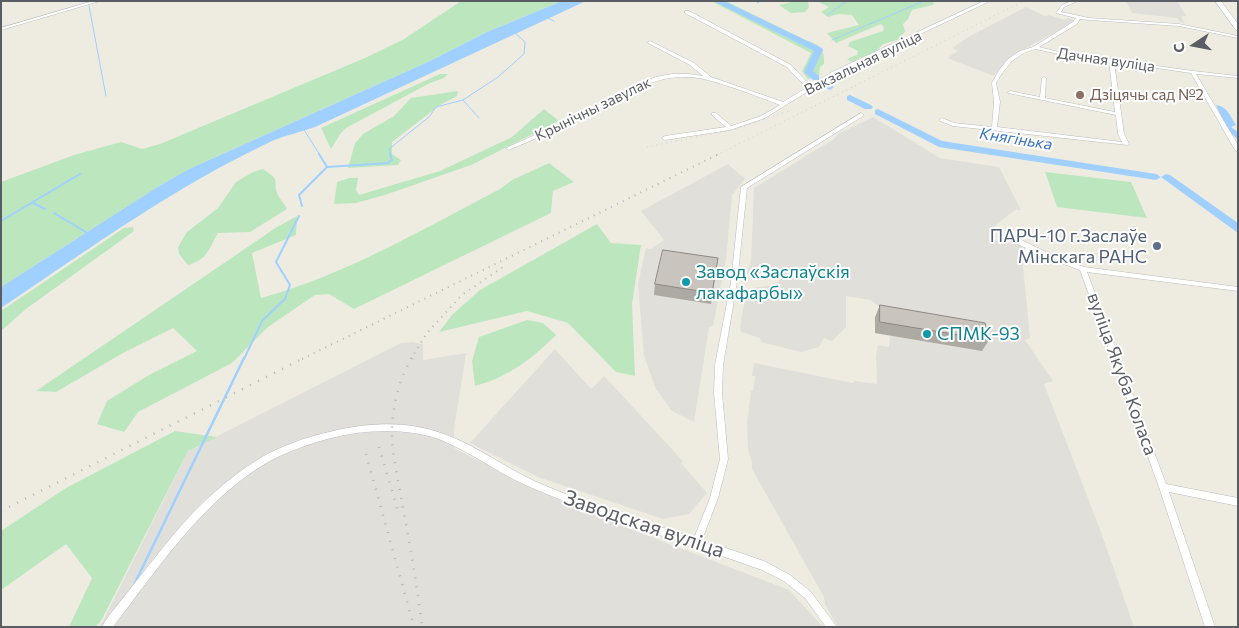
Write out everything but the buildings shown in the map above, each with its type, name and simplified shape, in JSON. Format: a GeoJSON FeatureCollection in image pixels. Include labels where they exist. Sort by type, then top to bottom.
{"type":"FeatureCollection","features":[{"type":"Feature","properties":{"kind":"main road"},"geometry":{"type":"LineString","coordinates":[[1218,1],[1238,28]]}},
{"type":"Feature","properties":{"kind":"street"},"geometry":{"type":"LineString","coordinates":[[1,29],[98,1]]}},
{"type":"Feature","properties":{"kind":"street","name":"Вакзальная вуліца"},"geometry":{"type":"LineString","coordinates":[[666,138],[730,128],[764,117],[834,73],[988,1]]}},
{"type":"Feature","properties":{"kind":"street"},"geometry":{"type":"LineString","coordinates":[[1076,1],[1063,6],[1058,13],[1078,18],[1178,25],[1238,37]]}},
{"type":"Feature","properties":{"kind":"street"},"geometry":{"type":"LineString","coordinates":[[687,12],[789,66],[811,87]]}},
{"type":"Feature","properties":{"kind":"street"},"geometry":{"type":"LineString","coordinates":[[994,129],[996,102],[994,83],[1010,60],[1022,52],[1035,48],[1075,24],[1078,18]]}},
{"type":"Feature","properties":{"kind":"street"},"geometry":{"type":"LineString","coordinates":[[650,42],[692,64],[709,78],[783,104]]}},
{"type":"Feature","properties":{"kind":"street","name":"Дачная вуліца"},"geometry":{"type":"LineString","coordinates":[[1035,48],[1238,77]]}},
{"type":"Feature","properties":{"kind":"street"},"geometry":{"type":"LineString","coordinates":[[942,120],[953,124],[1126,144],[1121,134],[1111,60]]}},
{"type":"Feature","properties":{"kind":"street"},"geometry":{"type":"LineString","coordinates":[[1194,72],[1238,150]]}},
{"type":"Feature","properties":{"kind":"street","name":"Крынічны завулак"},"geometry":{"type":"LineString","coordinates":[[509,148],[588,113],[646,81],[681,75],[709,78]]}},
{"type":"Feature","properties":{"kind":"street"},"geometry":{"type":"LineString","coordinates":[[1042,98],[1044,78]]}},
{"type":"Feature","properties":{"kind":"street"},"geometry":{"type":"LineString","coordinates":[[1010,92],[1118,114]]}},
{"type":"Feature","properties":{"kind":"street"},"geometry":{"type":"LineString","coordinates":[[1029,96],[1029,103]]}},
{"type":"Feature","properties":{"kind":"street"},"geometry":{"type":"LineString","coordinates":[[714,114],[730,128]]}},
{"type":"Feature","properties":{"kind":"street"},"geometry":{"type":"LineString","coordinates":[[697,542],[714,498],[724,459],[718,393],[719,365],[734,282],[744,187],[861,116]]}},
{"type":"Feature","properties":{"kind":"street"},"geometry":{"type":"LineString","coordinates":[[1011,238],[1083,270]]}},
{"type":"Feature","properties":{"kind":"street"},"geometry":{"type":"LineString","coordinates":[[1021,253],[1026,253],[1030,247]]}},
{"type":"Feature","properties":{"kind":"street","name":"вуліца Якуба Коласа"},"geometry":{"type":"LineString","coordinates":[[1210,627],[1163,487],[1083,270],[1238,289]]}},
{"type":"Feature","properties":{"kind":"street","name":"Заводская вуліца"},"geometry":{"type":"LineString","coordinates":[[108,625],[187,524],[238,475],[265,458],[301,441],[351,430],[378,427],[409,428],[443,436],[537,486],[764,566],[787,578],[808,595],[832,627]]}},
{"type":"Feature","properties":{"kind":"street"},"geometry":{"type":"LineString","coordinates":[[1163,487],[1238,502]]}},
{"type":"Feature","properties":{"kind":"shaded area"},"geometry":{"type":"Polygon","coordinates":[[[1126,1],[1177,1],[1186,16],[1181,16],[1185,23],[1180,22],[1177,18],[1132,13],[1126,1]]]}},
{"type":"Feature","properties":{"kind":"shaded area"},"geometry":{"type":"Polygon","coordinates":[[[1026,7],[1045,16],[1049,15],[1064,20],[1068,18],[1076,21],[1009,58],[994,76],[947,58],[958,51],[952,48],[970,36],[1026,7]]]}},
{"type":"Feature","properties":{"kind":"shaded area"},"geometry":{"type":"Polygon","coordinates":[[[873,117],[940,158],[999,167],[1021,210],[1015,210],[991,229],[992,237],[996,241],[1021,245],[1030,338],[1025,340],[1053,381],[1044,384],[1101,532],[1134,627],[838,627],[825,604],[824,597],[752,469],[748,450],[747,423],[755,376],[752,376],[754,363],[853,383],[855,381],[877,384],[876,356],[878,345],[889,347],[890,336],[875,333],[875,317],[891,315],[870,300],[846,296],[846,327],[832,341],[824,338],[819,347],[801,352],[761,342],[760,338],[741,332],[740,327],[747,289],[779,284],[778,277],[747,273],[751,261],[754,188],[834,139],[838,134],[873,117]]]}},
{"type":"Feature","properties":{"kind":"shaded area"},"geometry":{"type":"Polygon","coordinates":[[[728,164],[745,179],[732,195],[726,259],[713,326],[709,327],[694,422],[672,411],[656,389],[644,356],[638,284],[646,248],[651,249],[664,240],[641,211],[728,164]]]}},
{"type":"Feature","properties":{"kind":"shaded area"},"geometry":{"type":"Polygon","coordinates":[[[401,343],[423,344],[423,360],[466,353],[454,429],[454,448],[536,490],[620,525],[789,590],[823,627],[100,627],[188,451],[401,343]]]}},
{"type":"Feature","properties":{"kind":"shaded area"},"geometry":{"type":"Polygon","coordinates":[[[555,349],[591,389],[604,376],[683,461],[681,463],[707,493],[689,514],[663,519],[538,477],[470,443],[555,349]]]}},
{"type":"Feature","properties":{"kind":"green space"},"geometry":{"type":"Polygon","coordinates":[[[461,1],[562,1],[487,32],[430,61],[189,169],[159,186],[1,287],[1,182],[74,155],[121,142],[142,149],[160,144],[365,58],[404,39],[461,1]]]}},
{"type":"Feature","properties":{"kind":"green space"},"geometry":{"type":"Polygon","coordinates":[[[711,1],[726,1],[817,45],[822,50],[824,59],[824,64],[820,67],[819,76],[808,79],[802,71],[811,53],[711,1]]]}},
{"type":"Feature","properties":{"kind":"green space"},"geometry":{"type":"Polygon","coordinates":[[[796,1],[808,1],[809,7],[805,12],[791,13],[779,5],[796,1]]]}},
{"type":"Feature","properties":{"kind":"green space"},"geometry":{"type":"Polygon","coordinates":[[[817,1],[934,2],[933,5],[912,10],[908,19],[903,24],[905,31],[900,39],[883,44],[876,51],[851,62],[847,59],[857,55],[858,51],[848,46],[850,42],[883,31],[884,27],[881,24],[836,43],[827,33],[859,25],[852,15],[839,14],[828,17],[821,12],[829,7],[817,1]]]}},
{"type":"Feature","properties":{"kind":"green space"},"geometry":{"type":"Polygon","coordinates":[[[440,74],[448,74],[444,78],[430,83],[346,128],[331,149],[321,128],[440,74]]]}},
{"type":"Feature","properties":{"kind":"green space"},"geometry":{"type":"Polygon","coordinates":[[[458,91],[457,96],[440,105],[392,142],[392,154],[401,160],[398,165],[348,168],[355,143],[363,134],[394,116],[411,98],[458,91]]]}},
{"type":"Feature","properties":{"kind":"green space"},"geometry":{"type":"Polygon","coordinates":[[[544,109],[559,121],[471,165],[388,194],[356,203],[334,204],[337,182],[349,178],[358,178],[356,190],[359,195],[440,171],[512,137],[544,109]]]}},
{"type":"Feature","properties":{"kind":"green space"},"geometry":{"type":"Polygon","coordinates":[[[549,163],[574,182],[553,191],[551,213],[354,309],[329,294],[315,295],[268,327],[232,363],[138,412],[124,432],[97,424],[107,401],[149,375],[197,351],[173,328],[123,353],[56,392],[36,391],[277,227],[297,216],[296,235],[252,253],[261,298],[292,289],[383,250],[500,189],[512,180],[549,163]]]}},
{"type":"Feature","properties":{"kind":"green space"},"geometry":{"type":"Polygon","coordinates":[[[263,169],[275,179],[278,195],[287,209],[250,232],[218,233],[210,249],[203,257],[188,265],[179,254],[178,247],[187,232],[218,208],[236,182],[253,172],[263,169]]]}},
{"type":"Feature","properties":{"kind":"green space"},"geometry":{"type":"Polygon","coordinates":[[[1045,172],[1131,182],[1147,218],[1057,207],[1045,172]]]}},
{"type":"Feature","properties":{"kind":"green space"},"geometry":{"type":"Polygon","coordinates":[[[597,224],[611,243],[641,245],[632,304],[635,376],[616,372],[568,323],[527,311],[439,332],[453,314],[480,290],[597,224]]]}},
{"type":"Feature","properties":{"kind":"green space"},"geometry":{"type":"Polygon","coordinates":[[[133,227],[134,231],[26,309],[1,331],[1,311],[124,228],[133,227]]]}},
{"type":"Feature","properties":{"kind":"green space"},"geometry":{"type":"Polygon","coordinates":[[[527,320],[543,323],[556,335],[519,366],[498,378],[475,386],[472,361],[479,337],[527,320]]]}},
{"type":"Feature","properties":{"kind":"green space"},"geometry":{"type":"Polygon","coordinates":[[[175,431],[217,437],[188,451],[102,619],[96,627],[69,627],[92,578],[66,544],[1,590],[1,531],[66,488],[175,431]]]}},
{"type":"Feature","properties":{"kind":"water"},"geometry":{"type":"Polygon","coordinates":[[[562,1],[586,1],[315,127],[272,141],[236,159],[167,198],[1,308],[1,287],[159,186],[189,169],[430,61],[487,32],[562,1]]]}},
{"type":"Feature","properties":{"kind":"water"},"geometry":{"type":"Polygon","coordinates":[[[1216,105],[1226,110],[1230,115],[1236,125],[1231,127],[1238,132],[1238,140],[1227,129],[1216,105]]]}},
{"type":"Feature","properties":{"kind":"waterway","name":"Княгінька"},"geometry":{"type":"LineString","coordinates":[[717,1],[819,50],[808,72],[816,78]]}},
{"type":"Feature","properties":{"kind":"waterway"},"geometry":{"type":"LineString","coordinates":[[757,3],[761,1]]}},
{"type":"Feature","properties":{"kind":"waterway"},"geometry":{"type":"LineString","coordinates":[[827,15],[847,1]]}},
{"type":"Feature","properties":{"kind":"waterway"},"geometry":{"type":"LineString","coordinates":[[832,40],[924,1]]}},
{"type":"Feature","properties":{"kind":"waterway"},"geometry":{"type":"LineString","coordinates":[[89,6],[106,96]]}},
{"type":"Feature","properties":{"kind":"waterway"},"geometry":{"type":"LineString","coordinates":[[547,18],[554,21]]}},
{"type":"Feature","properties":{"kind":"waterway"},"geometry":{"type":"LineString","coordinates":[[463,100],[498,77],[524,54],[525,42],[515,33]]}},
{"type":"Feature","properties":{"kind":"waterway","name":"Княгінька"},"geometry":{"type":"LineString","coordinates":[[824,84],[830,87]]}},
{"type":"Feature","properties":{"kind":"waterway","name":"Княгінька"},"geometry":{"type":"LineString","coordinates":[[850,98],[868,107]]}},
{"type":"Feature","properties":{"kind":"waterway"},"geometry":{"type":"LineString","coordinates":[[391,155],[389,149],[429,117],[436,107],[463,100]]}},
{"type":"Feature","properties":{"kind":"waterway"},"geometry":{"type":"LineString","coordinates":[[463,100],[479,118]]}},
{"type":"Feature","properties":{"kind":"waterway","name":"Княгінька"},"geometry":{"type":"LineString","coordinates":[[878,112],[939,144],[1156,177]]}},
{"type":"Feature","properties":{"kind":"waterway"},"geometry":{"type":"LineString","coordinates":[[304,130],[320,155]]}},
{"type":"Feature","properties":{"kind":"waterway"},"geometry":{"type":"LineString","coordinates":[[319,154],[327,167]]}},
{"type":"Feature","properties":{"kind":"waterway"},"geometry":{"type":"LineString","coordinates":[[327,167],[388,163],[392,160],[390,154]]}},
{"type":"Feature","properties":{"kind":"waterway"},"geometry":{"type":"LineString","coordinates":[[302,206],[299,195],[327,167]]}},
{"type":"Feature","properties":{"kind":"waterway"},"geometry":{"type":"LineString","coordinates":[[1,221],[80,174]]}},
{"type":"Feature","properties":{"kind":"waterway","name":"Княгінька"},"geometry":{"type":"LineString","coordinates":[[1166,177],[1238,229]]}},
{"type":"Feature","properties":{"kind":"waterway"},"geometry":{"type":"LineString","coordinates":[[33,203],[45,209]]}},
{"type":"Feature","properties":{"kind":"waterway"},"geometry":{"type":"LineString","coordinates":[[54,213],[89,234]]}},
{"type":"Feature","properties":{"kind":"waterway"},"geometry":{"type":"LineString","coordinates":[[244,359],[262,321],[285,299],[290,285],[276,262],[299,216]]}},
{"type":"Feature","properties":{"kind":"waterway"},"geometry":{"type":"LineString","coordinates":[[134,585],[244,358]]}},
{"type":"Feature","properties":{"kind":"railway"},"geometry":{"type":"LineString","coordinates":[[719,154],[1024,1]]}},
{"type":"Feature","properties":{"kind":"railway"},"geometry":{"type":"LineString","coordinates":[[647,147],[736,129],[791,110]]}},
{"type":"Feature","properties":{"kind":"railway"},"geometry":{"type":"LineString","coordinates":[[303,359],[719,154]]}},
{"type":"Feature","properties":{"kind":"railway"},"geometry":{"type":"LineString","coordinates":[[411,359],[427,333],[462,295],[503,267]]}},
{"type":"Feature","properties":{"kind":"railway"},"geometry":{"type":"LineString","coordinates":[[412,358],[404,373],[398,391],[392,436],[395,465],[422,627]]}},
{"type":"Feature","properties":{"kind":"railway"},"geometry":{"type":"LineString","coordinates":[[1,511],[303,359]]}},
{"type":"Feature","properties":{"kind":"railway"},"geometry":{"type":"LineString","coordinates":[[379,447],[398,511]]}},
{"type":"Feature","properties":{"kind":"railway"},"geometry":{"type":"LineString","coordinates":[[366,454],[414,627]]}},
{"type":"Feature","properties":{"kind":"place","name":"Дзіцячы сад №2"},"geometry":{"type":"Point","coordinates":[1080,95]}},
{"type":"Feature","properties":{"kind":"place","name":"ПАРЧ-10 г.Заслаўе Мінскага РАНС"},"geometry":{"type":"Point","coordinates":[1157,246]}},
{"type":"Feature","properties":{"kind":"place","name":"Завод «Заслаўскія лакафарбы»"},"geometry":{"type":"Point","coordinates":[686,282]}},
{"type":"Feature","properties":{"kind":"place","name":"СПМК-93"},"geometry":{"type":"Point","coordinates":[927,334]}}]}
